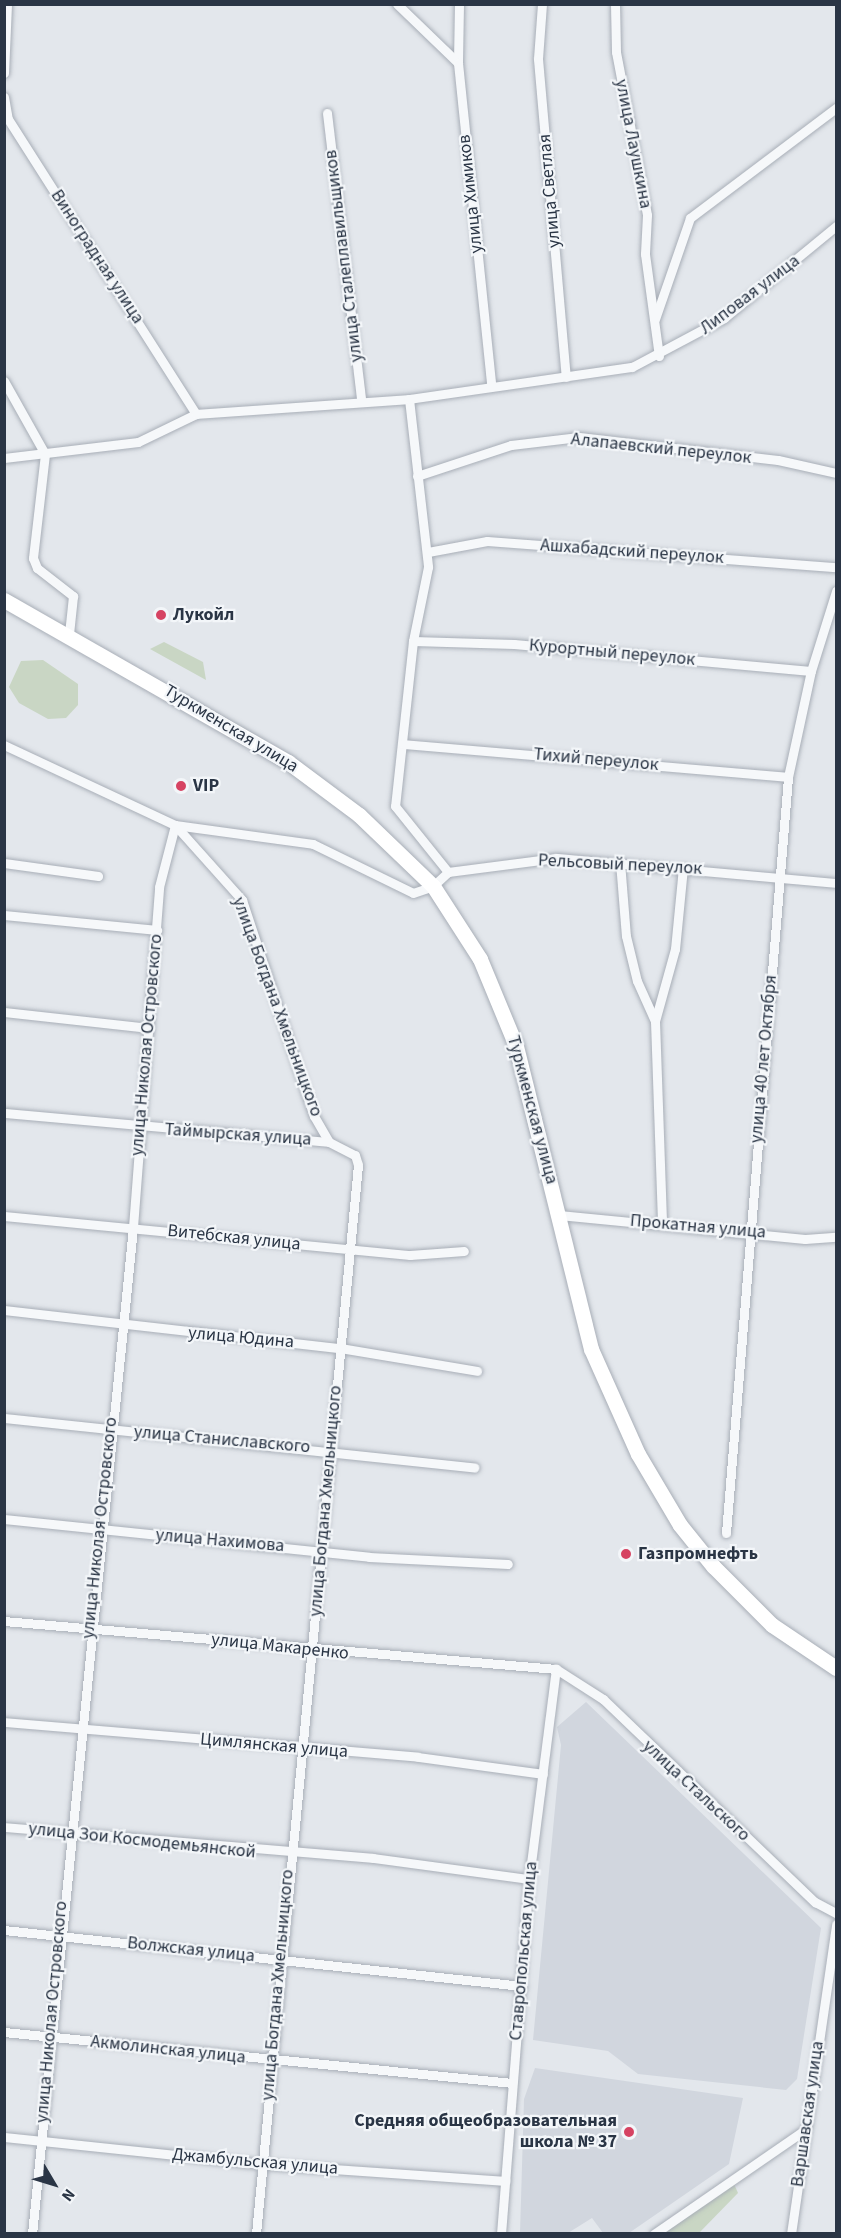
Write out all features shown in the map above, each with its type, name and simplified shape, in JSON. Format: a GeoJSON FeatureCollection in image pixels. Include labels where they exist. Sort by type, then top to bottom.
{"type":"FeatureCollection","features":[{"type":"Feature","properties":{"kind":"main road","name":"Туркменская улица"},"geometry":{"type":"LineString","coordinates":[[4,600],[69,634],[313,778],[433,886],[480,959],[506,1017],[526,1077],[591,1349],[658,1490],[713,1566],[764,1617],[837,1668]]}},
{"type":"Feature","properties":{"kind":"street"},"geometry":{"type":"LineString","coordinates":[[4,73],[7,4]]}},
{"type":"Feature","properties":{"kind":"street"},"geometry":{"type":"LineString","coordinates":[[397,4],[458,63]]}},
{"type":"Feature","properties":{"kind":"street","name":"улица Химиков"},"geometry":{"type":"LineString","coordinates":[[459,4],[458,63],[491,384]]}},
{"type":"Feature","properties":{"kind":"street","name":"улица Светлая"},"geometry":{"type":"LineString","coordinates":[[542,4],[538,59],[566,377]]}},
{"type":"Feature","properties":{"kind":"street","name":"улица Лаушкина"},"geometry":{"type":"LineString","coordinates":[[615,4],[616,52],[647,214],[658,356]]}},
{"type":"Feature","properties":{"kind":"street","name":"Виноградная улица"},"geometry":{"type":"LineString","coordinates":[[4,97],[8,119],[196,414]]}},
{"type":"Feature","properties":{"kind":"street"},"geometry":{"type":"LineString","coordinates":[[654,324],[690,218],[837,108]]}},
{"type":"Feature","properties":{"kind":"street","name":"улица Сталеплавильщиков"},"geometry":{"type":"LineString","coordinates":[[327,112],[361,399]]}},
{"type":"Feature","properties":{"kind":"street","name":"Липовая улица"},"geometry":{"type":"LineString","coordinates":[[4,458],[138,441],[196,414],[361,399],[409,399],[491,384],[566,377],[632,367],[658,356],[724,318],[837,226]]}},
{"type":"Feature","properties":{"kind":"street"},"geometry":{"type":"LineString","coordinates":[[4,381],[45,454],[33,558],[37,568],[73,596],[69,634]]}},
{"type":"Feature","properties":{"kind":"street"},"geometry":{"type":"LineString","coordinates":[[4,745],[175,825],[313,844],[413,893],[433,886],[448,872],[396,814],[413,641],[428,552],[417,509],[417,476],[409,399]]}},
{"type":"Feature","properties":{"kind":"street","name":"Алапаевский переулок"},"geometry":{"type":"LineString","coordinates":[[417,476],[511,445],[579,436],[778,460],[837,473]]}},
{"type":"Feature","properties":{"kind":"street","name":"Ашхабадский переулок"},"geometry":{"type":"LineString","coordinates":[[428,552],[487,541],[837,567]]}},
{"type":"Feature","properties":{"kind":"street","name":"улица 40 лет Октября"},"geometry":{"type":"LineString","coordinates":[[726,1533],[788,777],[811,671],[837,591]]}},
{"type":"Feature","properties":{"kind":"street","name":"Курортный переулок"},"geometry":{"type":"LineString","coordinates":[[413,641],[514,644],[811,671]]}},
{"type":"Feature","properties":{"kind":"street","name":"Тихий переулок"},"geometry":{"type":"LineString","coordinates":[[403,744],[788,777]]}},
{"type":"Feature","properties":{"kind":"street","name":"улица Николая Островского"},"geometry":{"type":"LineString","coordinates":[[32,2234],[78,1729],[91,1629],[109,1430],[132,1227],[157,930],[165,852],[175,825]]}},
{"type":"Feature","properties":{"kind":"street","name":"улица Богдана Хмельницкого"},"geometry":{"type":"LineString","coordinates":[[175,825],[242,900],[314,1116],[329,1142],[355,1155],[358,1165],[347,1249],[332,1450],[313,1649],[289,1855],[256,2234]]}},
{"type":"Feature","properties":{"kind":"street","name":"Рельсовый переулок"},"geometry":{"type":"LineString","coordinates":[[448,872],[556,858],[837,883]]}},
{"type":"Feature","properties":{"kind":"street"},"geometry":{"type":"LineString","coordinates":[[620,862],[626,936],[637,981],[655,1021]]}},
{"type":"Feature","properties":{"kind":"street"},"geometry":{"type":"LineString","coordinates":[[4,863],[98,876]]}},
{"type":"Feature","properties":{"kind":"street"},"geometry":{"type":"LineString","coordinates":[[662,1223],[655,1021],[675,950],[683,868]]}},
{"type":"Feature","properties":{"kind":"street"},"geometry":{"type":"LineString","coordinates":[[4,915],[157,930]]}},
{"type":"Feature","properties":{"kind":"street"},"geometry":{"type":"LineString","coordinates":[[4,1012],[149,1028]]}},
{"type":"Feature","properties":{"kind":"street","name":"Таймырская улица"},"geometry":{"type":"LineString","coordinates":[[4,1113],[141,1128],[329,1142]]}},
{"type":"Feature","properties":{"kind":"street","name":"Прокатная улица"},"geometry":{"type":"LineString","coordinates":[[559,1215],[751,1230],[805,1239],[837,1237]]}},
{"type":"Feature","properties":{"kind":"street","name":"Витебская улица"},"geometry":{"type":"LineString","coordinates":[[4,1216],[410,1255],[464,1251]]}},
{"type":"Feature","properties":{"kind":"street","name":"улица Юдина"},"geometry":{"type":"LineString","coordinates":[[4,1310],[121,1327],[340,1348],[477,1371]]}},
{"type":"Feature","properties":{"kind":"street","name":"улица Станиславского"},"geometry":{"type":"LineString","coordinates":[[4,1418],[332,1450],[474,1467]]}},
{"type":"Feature","properties":{"kind":"street","name":"улица Нахимова"},"geometry":{"type":"LineString","coordinates":[[4,1519],[321,1551],[508,1564]]}},
{"type":"Feature","properties":{"kind":"street","name":"улица Макаренко"},"geometry":{"type":"LineString","coordinates":[[4,1621],[556,1669]]}},
{"type":"Feature","properties":{"kind":"street","name":"Ставропольская улица"},"geometry":{"type":"LineString","coordinates":[[501,2234],[529,1879],[556,1669]]}},
{"type":"Feature","properties":{"kind":"street","name":"улица Стальского"},"geometry":{"type":"LineString","coordinates":[[556,1669],[603,1699],[815,1902],[837,1913]]}},
{"type":"Feature","properties":{"kind":"street","name":"Цимлянская улица"},"geometry":{"type":"LineString","coordinates":[[4,1722],[543,1774]]}},
{"type":"Feature","properties":{"kind":"street","name":"улица Зои Космодемьянской"},"geometry":{"type":"LineString","coordinates":[[4,1827],[289,1855],[373,1858],[529,1879]]}},
{"type":"Feature","properties":{"kind":"street","name":"Варшавская улица"},"geometry":{"type":"LineString","coordinates":[[791,2234],[837,1924]]}},
{"type":"Feature","properties":{"kind":"street","name":"Волжская улица"},"geometry":{"type":"LineString","coordinates":[[4,1930],[522,1986]]}},
{"type":"Feature","properties":{"kind":"street","name":"Акмолинская улица"},"geometry":{"type":"LineString","coordinates":[[4,2032],[272,2061],[512,2083]]}},
{"type":"Feature","properties":{"kind":"street"},"geometry":{"type":"LineString","coordinates":[[654,2234],[805,2130]]}},
{"type":"Feature","properties":{"kind":"street","name":"Джамбульская улица"},"geometry":{"type":"LineString","coordinates":[[4,2137],[262,2164],[505,2181]]}},
{"type":"Feature","properties":{"kind":"shaded area"},"geometry":{"type":"Polygon","coordinates":[[[586,1702],[821,1928],[797,2079],[786,2090],[638,2074],[608,2051],[533,2040],[561,1745],[557,1727],[586,1702]]]}},
{"type":"Feature","properties":{"kind":"shaded area","name":"Средняя общеобразовательная школа № 37"},"geometry":{"type":"Polygon","coordinates":[[[535,2068],[743,2098],[729,2164],[629,2233],[603,2233],[592,2218],[568,2233],[520,2233],[524,2099],[535,2068]]]}},
{"type":"Feature","properties":{"kind":"green space"},"geometry":{"type":"Polygon","coordinates":[[[164,642],[203,662],[206,680],[150,649],[164,642]]]}},
{"type":"Feature","properties":{"kind":"green space"},"geometry":{"type":"Polygon","coordinates":[[[43,660],[78,684],[78,705],[66,718],[48,719],[19,703],[9,687],[21,661],[43,660]]]}},
{"type":"Feature","properties":{"kind":"green space"},"geometry":{"type":"Polygon","coordinates":[[[734,2184],[738,2193],[699,2233],[663,2234],[734,2184]]]}},
{"type":"Feature","properties":{"kind":"place","name":"Лукойл"},"geometry":{"type":"Point","coordinates":[161,615]}},
{"type":"Feature","properties":{"kind":"place","name":"VIP"},"geometry":{"type":"Point","coordinates":[181,786]}},
{"type":"Feature","properties":{"kind":"place","name":"Газпромнефть"},"geometry":{"type":"Point","coordinates":[626,1554]}},
{"type":"Feature","properties":{"kind":"place","name":"Средняя общеобразовательная школа № 37"},"geometry":{"type":"Point","coordinates":[629,2132]}}]}
